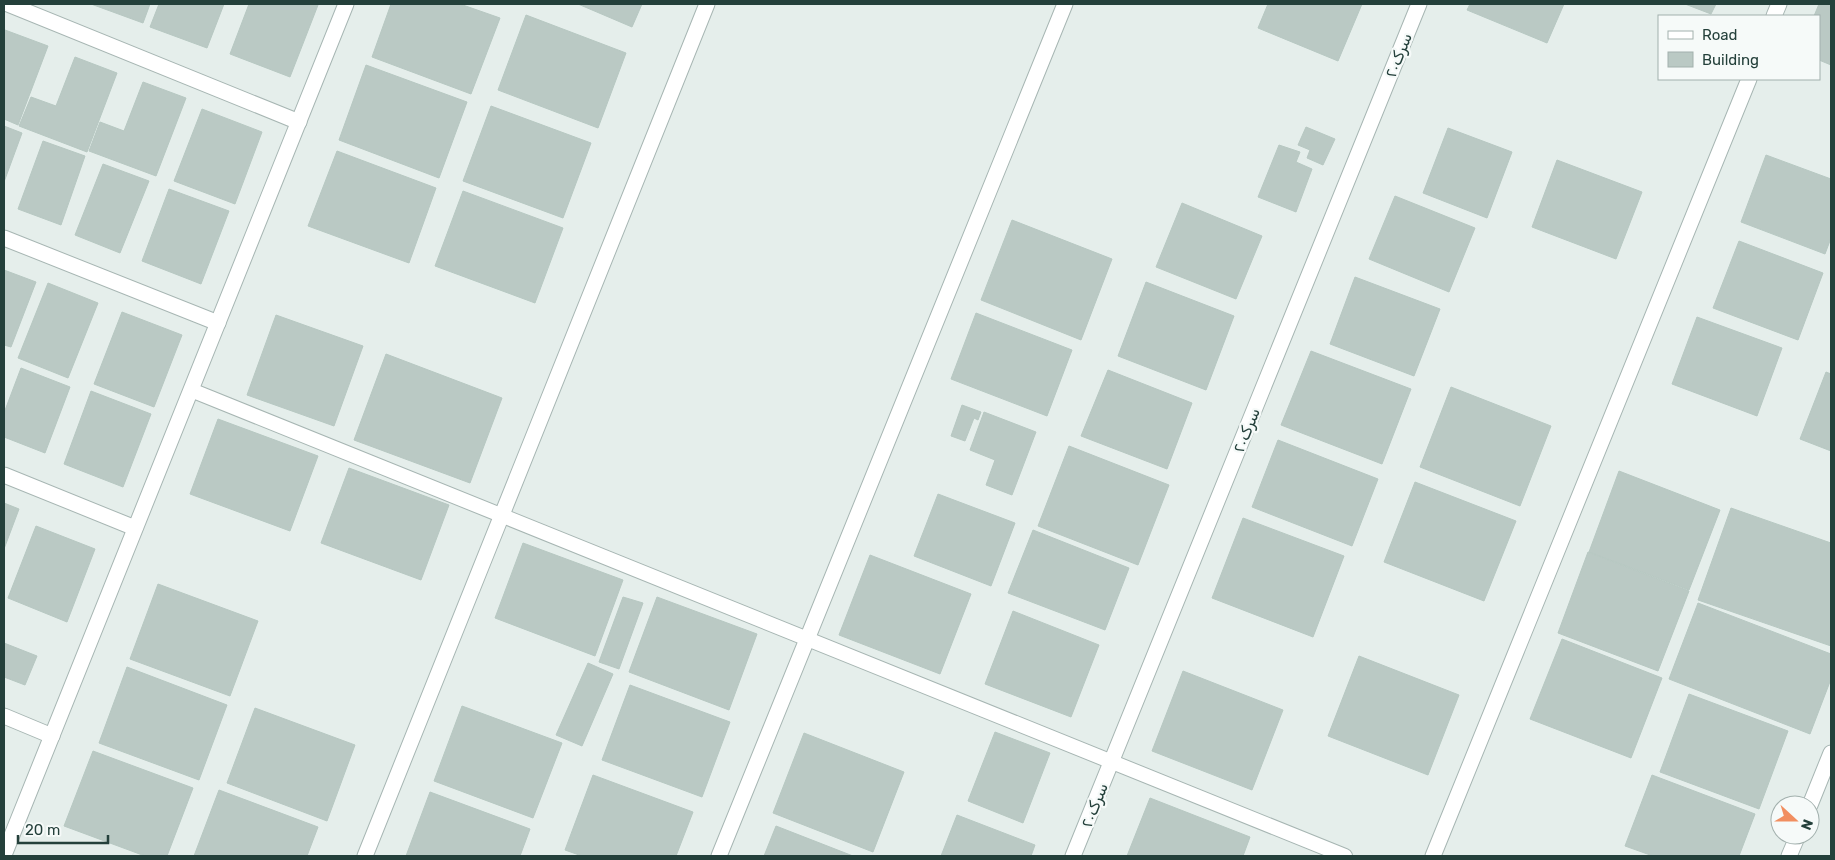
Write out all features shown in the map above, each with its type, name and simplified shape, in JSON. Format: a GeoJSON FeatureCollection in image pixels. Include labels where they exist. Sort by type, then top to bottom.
{"type":"FeatureCollection","features":[{"type":"Feature","properties":{"kind":"street"},"geometry":{"type":"LineString","coordinates":[[8,4],[299,122]]}},
{"type":"Feature","properties":{"kind":"street"},"geometry":{"type":"LineString","coordinates":[[4,855],[346,4]]}},
{"type":"Feature","properties":{"kind":"street"},"geometry":{"type":"LineString","coordinates":[[366,856],[707,4]]}},
{"type":"Feature","properties":{"kind":"street"},"geometry":{"type":"LineString","coordinates":[[719,856],[1065,4]]}},
{"type":"Feature","properties":{"kind":"street","name":"سرک۲۰"},"geometry":{"type":"LineString","coordinates":[[1073,856],[1419,4]]}},
{"type":"Feature","properties":{"kind":"street"},"geometry":{"type":"LineString","coordinates":[[1433,856],[1749,80]]}},
{"type":"Feature","properties":{"kind":"street"},"geometry":{"type":"LineString","coordinates":[[4,238],[218,323]]}},
{"type":"Feature","properties":{"kind":"street"},"geometry":{"type":"LineString","coordinates":[[4,475],[135,528]]}},
{"type":"Feature","properties":{"kind":"street"},"geometry":{"type":"LineString","coordinates":[[4,716],[52,736]]}},
{"type":"Feature","properties":{"kind":"street"},"geometry":{"type":"LineString","coordinates":[[1814,795],[1831,753]]}},
{"type":"Feature","properties":{"kind":"lane"},"geometry":{"type":"LineString","coordinates":[[191,390],[1345,856]]}},
{"type":"Feature","properties":{"kind":"building"},"geometry":{"type":"Polygon","coordinates":[[[91,4],[150,4],[143,23],[91,4]]]}},
{"type":"Feature","properties":{"kind":"building"},"geometry":{"type":"Polygon","coordinates":[[[159,4],[224,4],[207,48],[150,27],[159,4]]]}},
{"type":"Feature","properties":{"kind":"building"},"geometry":{"type":"Polygon","coordinates":[[[249,4],[318,5],[290,77],[230,54],[249,4]]]}},
{"type":"Feature","properties":{"kind":"building"},"geometry":{"type":"Polygon","coordinates":[[[391,4],[460,4],[500,18],[471,94],[372,57],[391,4]]]}},
{"type":"Feature","properties":{"kind":"building"},"geometry":{"type":"Polygon","coordinates":[[[578,4],[642,4],[632,27],[578,4]]]}},
{"type":"Feature","properties":{"kind":"building"},"geometry":{"type":"Polygon","coordinates":[[[1268,4],[1362,4],[1338,61],[1258,28],[1268,4]]]}},
{"type":"Feature","properties":{"kind":"building"},"geometry":{"type":"Polygon","coordinates":[[[1470,4],[1564,4],[1547,43],[1467,10],[1470,4]]]}},
{"type":"Feature","properties":{"kind":"building"},"geometry":{"type":"Polygon","coordinates":[[[1685,4],[1716,4],[1711,14],[1685,4]]]}},
{"type":"Feature","properties":{"kind":"building"},"geometry":{"type":"Polygon","coordinates":[[[1819,4],[1831,4],[1831,65],[1820,60],[1820,15],[1814,15],[1819,4]]]}},
{"type":"Feature","properties":{"kind":"building"},"geometry":{"type":"Polygon","coordinates":[[[526,15],[626,53],[598,128],[498,90],[526,15]]]}},
{"type":"Feature","properties":{"kind":"building"},"geometry":{"type":"Polygon","coordinates":[[[5,30],[48,46],[18,125],[4,119],[5,30]]]}},
{"type":"Feature","properties":{"kind":"building"},"geometry":{"type":"Polygon","coordinates":[[[75,57],[117,73],[87,152],[19,126],[31,97],[56,106],[75,57]]]}},
{"type":"Feature","properties":{"kind":"building"},"geometry":{"type":"Polygon","coordinates":[[[366,65],[467,102],[439,178],[339,140],[366,65]]]}},
{"type":"Feature","properties":{"kind":"building"},"geometry":{"type":"Polygon","coordinates":[[[143,82],[186,98],[156,176],[89,151],[100,122],[124,131],[143,82]]]}},
{"type":"Feature","properties":{"kind":"building"},"geometry":{"type":"Polygon","coordinates":[[[491,106],[591,143],[563,218],[463,181],[491,106]]]}},
{"type":"Feature","properties":{"kind":"building"},"geometry":{"type":"Polygon","coordinates":[[[202,109],[262,132],[235,204],[174,181],[202,109]]]}},
{"type":"Feature","properties":{"kind":"building"},"geometry":{"type":"Polygon","coordinates":[[[4,126],[22,133],[4,182],[4,126]]]}},
{"type":"Feature","properties":{"kind":"building"},"geometry":{"type":"Polygon","coordinates":[[[1306,127],[1335,139],[1323,165],[1307,158],[1310,150],[1298,145],[1306,127]]]}},
{"type":"Feature","properties":{"kind":"building"},"geometry":{"type":"Polygon","coordinates":[[[1448,128],[1512,152],[1487,218],[1423,193],[1448,128]]]}},
{"type":"Feature","properties":{"kind":"building"},"geometry":{"type":"Polygon","coordinates":[[[43,141],[85,156],[61,225],[18,209],[43,141]]]}},
{"type":"Feature","properties":{"kind":"building"},"geometry":{"type":"Polygon","coordinates":[[[1279,145],[1300,152],[1296,162],[1312,169],[1296,212],[1258,197],[1279,145]]]}},
{"type":"Feature","properties":{"kind":"building"},"geometry":{"type":"Polygon","coordinates":[[[337,151],[436,188],[409,263],[308,226],[337,151]]]}},
{"type":"Feature","properties":{"kind":"building"},"geometry":{"type":"Polygon","coordinates":[[[1766,155],[1831,179],[1831,238],[1825,254],[1741,222],[1766,155]]]}},
{"type":"Feature","properties":{"kind":"building"},"geometry":{"type":"Polygon","coordinates":[[[1557,160],[1642,192],[1616,259],[1532,227],[1557,160]]]}},
{"type":"Feature","properties":{"kind":"building"},"geometry":{"type":"Polygon","coordinates":[[[103,164],[149,181],[120,253],[75,235],[103,164]]]}},
{"type":"Feature","properties":{"kind":"building"},"geometry":{"type":"Polygon","coordinates":[[[169,189],[229,211],[201,284],[142,261],[169,189]]]}},
{"type":"Feature","properties":{"kind":"building"},"geometry":{"type":"Polygon","coordinates":[[[463,191],[563,228],[535,303],[435,266],[463,191]]]}},
{"type":"Feature","properties":{"kind":"building"},"geometry":{"type":"Polygon","coordinates":[[[1395,196],[1475,228],[1449,292],[1369,259],[1395,196]]]}},
{"type":"Feature","properties":{"kind":"building"},"geometry":{"type":"Polygon","coordinates":[[[1182,203],[1262,236],[1236,299],[1156,267],[1182,203]]]}},
{"type":"Feature","properties":{"kind":"building"},"geometry":{"type":"Polygon","coordinates":[[[1012,220],[1112,259],[1081,340],[981,300],[1012,220]]]}},
{"type":"Feature","properties":{"kind":"building"},"geometry":{"type":"Polygon","coordinates":[[[1739,241],[1823,273],[1798,340],[1713,308],[1739,241]]]}},
{"type":"Feature","properties":{"kind":"building"},"geometry":{"type":"Polygon","coordinates":[[[4,270],[36,282],[11,347],[4,345],[4,270]]]}},
{"type":"Feature","properties":{"kind":"building"},"geometry":{"type":"Polygon","coordinates":[[[1355,277],[1440,309],[1414,376],[1330,344],[1355,277]]]}},
{"type":"Feature","properties":{"kind":"building"},"geometry":{"type":"Polygon","coordinates":[[[1146,282],[1234,316],[1206,390],[1118,356],[1146,282]]]}},
{"type":"Feature","properties":{"kind":"building"},"geometry":{"type":"Polygon","coordinates":[[[48,283],[98,303],[68,378],[18,358],[48,283]]]}},
{"type":"Feature","properties":{"kind":"building"},"geometry":{"type":"Polygon","coordinates":[[[122,312],[182,335],[154,407],[94,384],[122,312]]]}},
{"type":"Feature","properties":{"kind":"building"},"geometry":{"type":"Polygon","coordinates":[[[976,313],[1072,350],[1047,416],[951,379],[976,313]]]}},
{"type":"Feature","properties":{"kind":"building"},"geometry":{"type":"Polygon","coordinates":[[[276,315],[363,346],[334,426],[247,395],[276,315]]]}},
{"type":"Feature","properties":{"kind":"building"},"geometry":{"type":"Polygon","coordinates":[[[1697,317],[1782,348],[1757,416],[1672,384],[1697,317]]]}},
{"type":"Feature","properties":{"kind":"building"},"geometry":{"type":"Polygon","coordinates":[[[1311,351],[1411,389],[1382,464],[1281,425],[1311,351]]]}},
{"type":"Feature","properties":{"kind":"building"},"geometry":{"type":"Polygon","coordinates":[[[386,354],[502,398],[470,483],[354,440],[386,354]]]}},
{"type":"Feature","properties":{"kind":"building"},"geometry":{"type":"Polygon","coordinates":[[[21,368],[70,387],[45,453],[4,437],[4,413],[21,368]]]}},
{"type":"Feature","properties":{"kind":"building"},"geometry":{"type":"Polygon","coordinates":[[[1108,370],[1192,403],[1167,469],[1081,436],[1108,370]]]}},
{"type":"Feature","properties":{"kind":"building"},"geometry":{"type":"Polygon","coordinates":[[[1826,372],[1831,374],[1831,451],[1800,439],[1826,372]]]}},
{"type":"Feature","properties":{"kind":"building"},"geometry":{"type":"Polygon","coordinates":[[[1451,387],[1551,426],[1520,506],[1420,467],[1451,387]]]}},
{"type":"Feature","properties":{"kind":"building"},"geometry":{"type":"Polygon","coordinates":[[[91,391],[151,414],[123,487],[64,464],[91,391]]]}},
{"type":"Feature","properties":{"kind":"building"},"geometry":{"type":"Polygon","coordinates":[[[962,405],[981,412],[978,420],[974,418],[965,441],[951,436],[962,405]]]}},
{"type":"Feature","properties":{"kind":"building"},"geometry":{"type":"Polygon","coordinates":[[[984,412],[1036,432],[1012,495],[986,485],[995,460],[970,450],[984,412]]]}},
{"type":"Feature","properties":{"kind":"building"},"geometry":{"type":"Polygon","coordinates":[[[218,419],[318,456],[290,531],[190,494],[218,419]]]}},
{"type":"Feature","properties":{"kind":"building"},"geometry":{"type":"Polygon","coordinates":[[[1278,440],[1378,479],[1352,546],[1252,507],[1278,440]]]}},
{"type":"Feature","properties":{"kind":"building"},"geometry":{"type":"Polygon","coordinates":[[[1069,446],[1169,485],[1138,565],[1038,526],[1069,446]]]}},
{"type":"Feature","properties":{"kind":"building"},"geometry":{"type":"Polygon","coordinates":[[[349,468],[449,505],[421,580],[321,543],[349,468]]]}},
{"type":"Feature","properties":{"kind":"building"},"geometry":{"type":"Polygon","coordinates":[[[1619,471],[1720,510],[1689,590],[1589,552],[1619,471]]]}},
{"type":"Feature","properties":{"kind":"building"},"geometry":{"type":"Polygon","coordinates":[[[1415,482],[1516,521],[1484,601],[1384,562],[1415,482]]]}},
{"type":"Feature","properties":{"kind":"building"},"geometry":{"type":"Polygon","coordinates":[[[938,494],[1015,523],[991,586],[914,556],[938,494]]]}},
{"type":"Feature","properties":{"kind":"building"},"geometry":{"type":"Polygon","coordinates":[[[4,503],[19,509],[4,549],[4,503]]]}},
{"type":"Feature","properties":{"kind":"building"},"geometry":{"type":"Polygon","coordinates":[[[1731,508],[1831,543],[1831,646],[1698,600],[1731,508]]]}},
{"type":"Feature","properties":{"kind":"building"},"geometry":{"type":"Polygon","coordinates":[[[1243,518],[1344,556],[1313,637],[1212,598],[1243,518]]]}},
{"type":"Feature","properties":{"kind":"building"},"geometry":{"type":"Polygon","coordinates":[[[36,526],[95,549],[67,622],[8,598],[36,526]]]}},
{"type":"Feature","properties":{"kind":"building"},"geometry":{"type":"Polygon","coordinates":[[[1033,530],[1129,568],[1105,630],[1008,593],[1033,530]]]}},
{"type":"Feature","properties":{"kind":"building"},"geometry":{"type":"Polygon","coordinates":[[[523,543],[623,580],[595,656],[495,618],[523,543]]]}},
{"type":"Feature","properties":{"kind":"building"},"geometry":{"type":"Polygon","coordinates":[[[1588,552],[1689,591],[1658,671],[1558,633],[1588,552]]]}},
{"type":"Feature","properties":{"kind":"building"},"geometry":{"type":"Polygon","coordinates":[[[870,555],[971,594],[940,674],[839,635],[870,555]]]}},
{"type":"Feature","properties":{"kind":"building"},"geometry":{"type":"Polygon","coordinates":[[[158,584],[258,621],[230,696],[130,659],[158,584]]]}},
{"type":"Feature","properties":{"kind":"building"},"geometry":{"type":"Polygon","coordinates":[[[623,597],[643,603],[619,669],[599,662],[623,597]]]}},
{"type":"Feature","properties":{"kind":"building"},"geometry":{"type":"Polygon","coordinates":[[[657,597],[757,634],[729,710],[629,672],[657,597]]]}},
{"type":"Feature","properties":{"kind":"building"},"geometry":{"type":"Polygon","coordinates":[[[1698,603],[1831,654],[1831,679],[1810,734],[1669,679],[1698,603]]]}},
{"type":"Feature","properties":{"kind":"building"},"geometry":{"type":"Polygon","coordinates":[[[1013,611],[1099,645],[1071,717],[985,684],[1013,611]]]}},
{"type":"Feature","properties":{"kind":"building"},"geometry":{"type":"Polygon","coordinates":[[[1562,639],[1662,678],[1631,758],[1530,719],[1562,639]]]}},
{"type":"Feature","properties":{"kind":"building"},"geometry":{"type":"Polygon","coordinates":[[[4,643],[37,656],[25,685],[4,677],[4,643]]]}},
{"type":"Feature","properties":{"kind":"building"},"geometry":{"type":"Polygon","coordinates":[[[1359,656],[1459,695],[1428,775],[1328,736],[1359,656]]]}},
{"type":"Feature","properties":{"kind":"building"},"geometry":{"type":"Polygon","coordinates":[[[588,663],[613,674],[582,746],[556,735],[588,663]]]}},
{"type":"Feature","properties":{"kind":"building"},"geometry":{"type":"Polygon","coordinates":[[[127,667],[227,705],[199,780],[99,743],[127,667]]]}},
{"type":"Feature","properties":{"kind":"building"},"geometry":{"type":"Polygon","coordinates":[[[1183,671],[1283,710],[1252,790],[1152,751],[1183,671]]]}},
{"type":"Feature","properties":{"kind":"building"},"geometry":{"type":"Polygon","coordinates":[[[630,685],[730,722],[702,797],[602,760],[630,685]]]}},
{"type":"Feature","properties":{"kind":"building"},"geometry":{"type":"Polygon","coordinates":[[[1689,694],[1788,731],[1759,809],[1660,772],[1689,694]]]}},
{"type":"Feature","properties":{"kind":"building"},"geometry":{"type":"Polygon","coordinates":[[[462,706],[562,743],[533,818],[434,781],[462,706]]]}},
{"type":"Feature","properties":{"kind":"building"},"geometry":{"type":"Polygon","coordinates":[[[255,708],[355,745],[327,821],[227,783],[255,708]]]}},
{"type":"Feature","properties":{"kind":"building"},"geometry":{"type":"Polygon","coordinates":[[[995,732],[1050,753],[1023,823],[968,801],[995,732]]]}},
{"type":"Feature","properties":{"kind":"building"},"geometry":{"type":"Polygon","coordinates":[[[804,733],[904,772],[873,852],[773,813],[804,733]]]}},
{"type":"Feature","properties":{"kind":"building"},"geometry":{"type":"Polygon","coordinates":[[[93,751],[193,788],[167,856],[145,856],[64,826],[93,751]]]}},
{"type":"Feature","properties":{"kind":"building"},"geometry":{"type":"Polygon","coordinates":[[[593,775],[693,812],[676,856],[582,856],[565,850],[593,775]]]}},
{"type":"Feature","properties":{"kind":"building"},"geometry":{"type":"Polygon","coordinates":[[[1652,775],[1755,814],[1739,856],[1653,856],[1625,846],[1652,775]]]}},
{"type":"Feature","properties":{"kind":"building"},"geometry":{"type":"Polygon","coordinates":[[[219,790],[318,827],[307,856],[194,856],[219,790]]]}},
{"type":"Feature","properties":{"kind":"building"},"geometry":{"type":"Polygon","coordinates":[[[430,792],[530,829],[520,856],[406,856],[430,792]]]}},
{"type":"Feature","properties":{"kind":"building"},"geometry":{"type":"Polygon","coordinates":[[[1150,798],[1250,837],[1243,856],[1127,856],[1150,798]]]}},
{"type":"Feature","properties":{"kind":"building"},"geometry":{"type":"Polygon","coordinates":[[[957,815],[1035,845],[1031,856],[941,856],[957,815]]]}},
{"type":"Feature","properties":{"kind":"building"},"geometry":{"type":"Polygon","coordinates":[[[776,826],[853,856],[764,856],[776,826]]]}}]}
